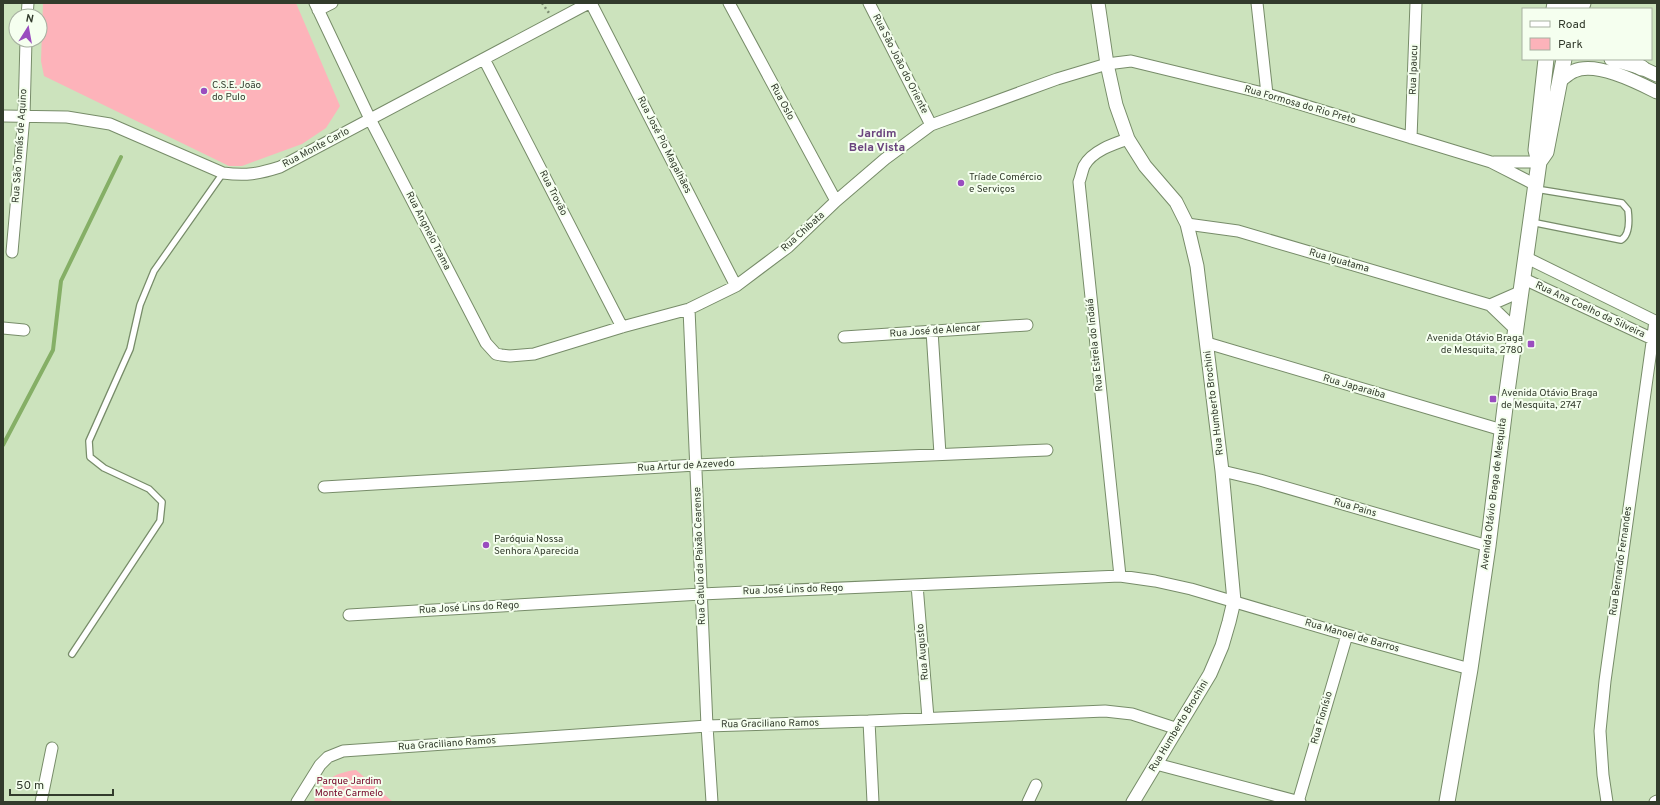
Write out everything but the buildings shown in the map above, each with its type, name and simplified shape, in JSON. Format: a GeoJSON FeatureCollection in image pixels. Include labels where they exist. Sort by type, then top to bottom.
{"type":"FeatureCollection","features":[{"type":"Feature","properties":{"kind":"main road","name":"Avenida Otávio Braga de Mesquita"},"geometry":{"type":"LineString","coordinates":[[1539,162],[1546,152],[1564,60]]}},
{"type":"Feature","properties":{"kind":"main road"},"geometry":{"type":"LineString","coordinates":[[1626,60],[1642,68]]}},
{"type":"Feature","properties":{"kind":"main road","name":"Avenida Otávio Braga de Mesquita"},"geometry":{"type":"LineString","coordinates":[[1447,802],[1470,669],[1527,258],[1539,162],[1536,150],[1546,64]]}},
{"type":"Feature","properties":{"kind":"street"},"geometry":{"type":"LineString","coordinates":[[316,7],[332,3]]}},
{"type":"Feature","properties":{"kind":"street","name":"Rua Monte Carlo"},"geometry":{"type":"LineString","coordinates":[[3,116],[68,117],[110,124],[223,173],[237,175],[254,174],[280,167],[590,3]]}},
{"type":"Feature","properties":{"kind":"street","name":"Rua José Pio Magalhães"},"geometry":{"type":"LineString","coordinates":[[590,3],[736,286]]}},
{"type":"Feature","properties":{"kind":"street","name":"Rua Oslo"},"geometry":{"type":"LineString","coordinates":[[729,3],[836,201]]}},
{"type":"Feature","properties":{"kind":"street","name":"Rua Humberto Brochini"},"geometry":{"type":"LineString","coordinates":[[1098,3],[1107,64],[1116,105],[1128,139],[1145,166],[1176,202],[1187,224],[1197,266],[1222,471],[1234,601],[1222,646],[1210,674],[1133,802]]}},
{"type":"Feature","properties":{"kind":"street"},"geometry":{"type":"LineString","coordinates":[[1257,3],[1267,94]]}},
{"type":"Feature","properties":{"kind":"street","name":"Rua Ipaucu"},"geometry":{"type":"LineString","coordinates":[[1411,138],[1416,3]]}},
{"type":"Feature","properties":{"kind":"street","name":"Rua São João do Oriente"},"geometry":{"type":"LineString","coordinates":[[872,4],[931,125]]}},
{"type":"Feature","properties":{"kind":"street","name":"Rua Angnelo Trama"},"geometry":{"type":"LineString","coordinates":[[316,7],[370,119],[486,343]]}},
{"type":"Feature","properties":{"kind":"street","name":"Rua São Tomás de Aquino"},"geometry":{"type":"LineString","coordinates":[[12,252],[24,116],[26,48]]}},
{"type":"Feature","properties":{"kind":"street","name":"Rua Trovão"},"geometry":{"type":"LineString","coordinates":[[484,59],[622,327]]}},
{"type":"Feature","properties":{"kind":"street"},"geometry":{"type":"LineString","coordinates":[[1546,64],[1560,60]]}},
{"type":"Feature","properties":{"kind":"street"},"geometry":{"type":"LineString","coordinates":[[1614,60],[1642,68],[1657,75]]}},
{"type":"Feature","properties":{"kind":"street","name":"Rua Formosa do Rio Preto"},"geometry":{"type":"LineString","coordinates":[[1107,64],[1131,61],[1267,94],[1491,162],[1536,187]]}},
{"type":"Feature","properties":{"kind":"street","name":"Rua Chibata"},"geometry":{"type":"LineString","coordinates":[[486,343],[496,354],[510,356],[534,354],[622,327],[690,310],[736,286],[788,247],[836,201],[912,138],[931,125],[1057,79],[1107,64]]}},
{"type":"Feature","properties":{"kind":"street"},"geometry":{"type":"LineString","coordinates":[[1561,80],[1574,71],[1583,69],[1600,69],[1657,92]]}},
{"type":"Feature","properties":{"kind":"street","name":"Rua Estrela do Indaiá"},"geometry":{"type":"LineString","coordinates":[[1120,576],[1079,182],[1085,165],[1093,156],[1111,145],[1128,139]]}},
{"type":"Feature","properties":{"kind":"street","name":"Rua Formosa do Rio Preto"},"geometry":{"type":"LineString","coordinates":[[1491,162],[1539,162]]}},
{"type":"Feature","properties":{"kind":"street","name":"Rua Iguatama"},"geometry":{"type":"LineString","coordinates":[[1187,224],[1238,231],[1490,305],[1516,330]]}},
{"type":"Feature","properties":{"kind":"street","name":"Rua Ana Coelho da Silveira"},"geometry":{"type":"LineString","coordinates":[[1527,258],[1656,322]]}},
{"type":"Feature","properties":{"kind":"street"},"geometry":{"type":"LineString","coordinates":[[1490,305],[1523,285]]}},
{"type":"Feature","properties":{"kind":"street","name":"Rua Ana Coelho da Silveira"},"geometry":{"type":"LineString","coordinates":[[1523,285],[1655,340]]}},
{"type":"Feature","properties":{"kind":"street","name":"Rua Catulo da Paixão Cearense"},"geometry":{"type":"LineString","coordinates":[[690,310],[701,594],[712,802]]}},
{"type":"Feature","properties":{"kind":"street","name":"Rua Bernardo Fernandes"},"geometry":{"type":"LineString","coordinates":[[1607,802],[1603,775],[1600,730],[1605,681],[1655,340],[1656,322]]}},
{"type":"Feature","properties":{"kind":"street","name":"Rua José de Alencar"},"geometry":{"type":"LineString","coordinates":[[844,337],[1027,325]]}},
{"type":"Feature","properties":{"kind":"street"},"geometry":{"type":"LineString","coordinates":[[3,328],[24,330]]}},
{"type":"Feature","properties":{"kind":"street"},"geometry":{"type":"LineString","coordinates":[[932,331],[940,454]]}},
{"type":"Feature","properties":{"kind":"street","name":"Rua Japaraiba"},"geometry":{"type":"LineString","coordinates":[[1207,343],[1502,430]]}},
{"type":"Feature","properties":{"kind":"street","name":"Rua Artur de Azevedo"},"geometry":{"type":"LineString","coordinates":[[324,487],[696,465],[1047,450]]}},
{"type":"Feature","properties":{"kind":"street","name":"Rua Pains"},"geometry":{"type":"LineString","coordinates":[[1222,471],[1260,480],[1488,546]]}},
{"type":"Feature","properties":{"kind":"street","name":"Rua José Lins do Rego"},"geometry":{"type":"LineString","coordinates":[[349,615],[701,594],[1120,576],[1155,581],[1234,601]]}},
{"type":"Feature","properties":{"kind":"street","name":"Rua Augusto"},"geometry":{"type":"LineString","coordinates":[[917,585],[928,718]]}},
{"type":"Feature","properties":{"kind":"street","name":"Rua Manoel de Barros"},"geometry":{"type":"LineString","coordinates":[[1234,601],[1346,636],[1470,669]]}},
{"type":"Feature","properties":{"kind":"street","name":"Rua Fionísio"},"geometry":{"type":"LineString","coordinates":[[1299,802],[1346,636]]}},
{"type":"Feature","properties":{"kind":"street","name":"Rua Graciliano Ramos"},"geometry":{"type":"LineString","coordinates":[[297,802],[312,777],[328,757],[343,751],[360,749],[707,726],[1106,711],[1132,714],[1178,729]]}},
{"type":"Feature","properties":{"kind":"street"},"geometry":{"type":"LineString","coordinates":[[869,721],[873,802]]}},
{"type":"Feature","properties":{"kind":"street"},"geometry":{"type":"LineString","coordinates":[[41,802],[52,748]]}},
{"type":"Feature","properties":{"kind":"street"},"geometry":{"type":"LineString","coordinates":[[1156,764],[1299,802]]}},
{"type":"Feature","properties":{"kind":"street"},"geometry":{"type":"LineString","coordinates":[[1028,802],[1036,785]]}},
{"type":"Feature","properties":{"kind":"lane"},"geometry":{"type":"LineString","coordinates":[[72,654],[160,521],[162,502],[149,489],[104,468],[90,457],[89,441],[130,349],[140,305],[154,271],[223,173]]}},
{"type":"Feature","properties":{"kind":"lane"},"geometry":{"type":"LineString","coordinates":[[1531,222],[1621,240],[1626,235],[1629,218],[1628,210],[1622,203],[1536,187]]}},
{"type":"Feature","properties":{"kind":"green space","name":"C.S.E. João do Pulo"},"geometry":{"type":"Polygon","coordinates":[[[43,3],[296,3],[340,106],[326,128],[302,144],[242,166],[229,166],[44,76],[41,61],[41,48],[48,48],[48,8],[43,8],[43,3]]]}},
{"type":"Feature","properties":{"kind":"green space","name":"Parque Jardim Monte Carmelo"},"geometry":{"type":"Polygon","coordinates":[[[356,770],[393,802],[314,802],[320,788],[329,779],[341,773],[356,770]]]}},
{"type":"Feature","properties":{"kind":"waterway"},"geometry":{"type":"LineString","coordinates":[[3,445],[53,350],[61,281],[121,157]]}},
{"type":"Feature","properties":{"kind":"place","name":"C.S.E. João do Pulo"},"geometry":{"type":"Point","coordinates":[204,91]}},
{"type":"Feature","properties":{"kind":"place","name":"Tríade Comércio e Serviços"},"geometry":{"type":"Point","coordinates":[961,183]}},
{"type":"Feature","properties":{"kind":"place","name":"Avenida Otávio Braga de Mesquita, 2780"},"geometry":{"type":"Point","coordinates":[1531,344]}},
{"type":"Feature","properties":{"kind":"place","name":"Avenida Otávio Braga de Mesquita, 2747"},"geometry":{"type":"Point","coordinates":[1493,399]}},
{"type":"Feature","properties":{"kind":"place","name":"Paróquia Nossa Senhora Aparecida"},"geometry":{"type":"Point","coordinates":[486,545]}},
{"type":"Feature","properties":{"kind":"district","name":"Jardim Bela Vista"},"geometry":{"type":"Point","coordinates":[877,141]}}]}
